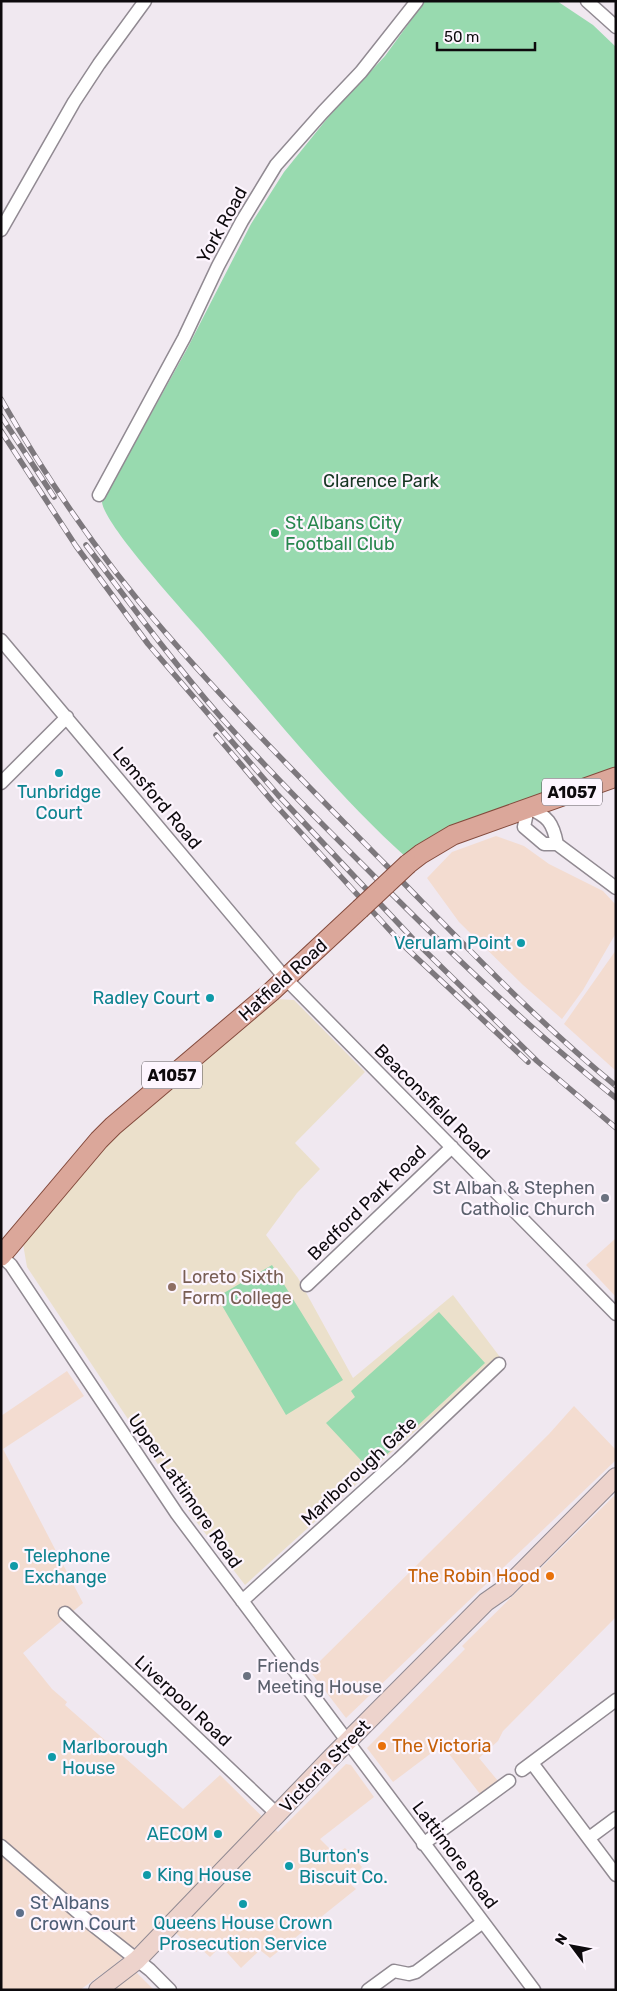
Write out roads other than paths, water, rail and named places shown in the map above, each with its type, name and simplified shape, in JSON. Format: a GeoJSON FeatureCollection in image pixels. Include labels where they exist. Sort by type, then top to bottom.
{"type":"FeatureCollection","features":[{"type":"Feature","properties":{"kind":"main road","name":"Hatfield Road"},"geometry":{"type":"LineString","coordinates":[[1,1256],[113,1126],[286,979],[408,864],[453,835],[616,777]]}},
{"type":"Feature","properties":{"kind":"main road","name":"Victoria Street"},"geometry":{"type":"LineString","coordinates":[[98,1990],[137,1960],[486,1602],[506,1588],[616,1477]]}},
{"type":"Feature","properties":{"kind":"street"},"geometry":{"type":"LineString","coordinates":[[1,230],[74,102],[145,1]]}},
{"type":"Feature","properties":{"kind":"street","name":"York Road"},"geometry":{"type":"LineString","coordinates":[[99,494],[184,338],[226,251],[276,165],[361,72],[417,1]]}},
{"type":"Feature","properties":{"kind":"street"},"geometry":{"type":"LineString","coordinates":[[587,1],[616,27]]}},
{"type":"Feature","properties":{"kind":"street","name":"Lemsford Road"},"geometry":{"type":"LineString","coordinates":[[1,640],[286,979]]}},
{"type":"Feature","properties":{"kind":"street"},"geometry":{"type":"LineString","coordinates":[[1,783],[67,718]]}},
{"type":"Feature","properties":{"kind":"street"},"geometry":{"type":"LineString","coordinates":[[557,844],[554,830],[543,814],[528,808],[524,827],[533,836],[544,844],[557,844],[616,888]]}},
{"type":"Feature","properties":{"kind":"street","name":"Beaconsfield Road"},"geometry":{"type":"LineString","coordinates":[[286,979],[616,1314]]}},
{"type":"Feature","properties":{"kind":"street","name":"Bedford Park Road"},"geometry":{"type":"LineString","coordinates":[[307,1285],[452,1147]]}},
{"type":"Feature","properties":{"kind":"street","name":"Upper Lattimore Road"},"geometry":{"type":"LineString","coordinates":[[1,1256],[17,1274],[177,1514],[348,1742]]}},
{"type":"Feature","properties":{"kind":"street","name":"Marlborough Gate"},"geometry":{"type":"LineString","coordinates":[[242,1601],[399,1459],[499,1364]]}},
{"type":"Feature","properties":{"kind":"street","name":"Liverpool Road"},"geometry":{"type":"LineString","coordinates":[[65,1613],[278,1814]]}},
{"type":"Feature","properties":{"kind":"street"},"geometry":{"type":"LineString","coordinates":[[616,1700],[527,1766],[589,1838],[616,1875]]}},
{"type":"Feature","properties":{"kind":"street","name":"Lattimore Road"},"geometry":{"type":"LineString","coordinates":[[348,1742],[534,1990]]}},
{"type":"Feature","properties":{"kind":"street"},"geometry":{"type":"LineString","coordinates":[[424,1844],[509,1781]]}},
{"type":"Feature","properties":{"kind":"street"},"geometry":{"type":"LineString","coordinates":[[589,1838],[616,1818]]}},
{"type":"Feature","properties":{"kind":"street"},"geometry":{"type":"LineString","coordinates":[[1,1846],[170,1990]]}},
{"type":"Feature","properties":{"kind":"street"},"geometry":{"type":"LineString","coordinates":[[368,1990],[394,1971],[409,1974],[416,1972],[483,1922]]}},
{"type":"Feature","properties":{"kind":"railway"},"geometry":{"type":"LineString","coordinates":[[1,399],[57,490],[98,548],[141,604],[191,661],[273,749],[469,950],[555,1033],[616,1086]]}},
{"type":"Feature","properties":{"kind":"railway"},"geometry":{"type":"LineString","coordinates":[[1,416],[54,497]]}},
{"type":"Feature","properties":{"kind":"railway"},"geometry":{"type":"LineString","coordinates":[[1,431],[76,546],[148,644],[278,795],[413,939],[537,1061],[616,1128]]}},
{"type":"Feature","properties":{"kind":"railway"},"geometry":{"type":"LineString","coordinates":[[86,545],[184,674],[273,774],[457,958],[551,1044],[616,1098]]}},
{"type":"Feature","properties":{"kind":"railway"},"geometry":{"type":"LineString","coordinates":[[216,735],[272,801],[404,946],[528,1062]]}},
{"type":"Feature","properties":{"kind":"place","name":"St Albans City Football Club"},"geometry":{"type":"Point","coordinates":[275,533]}},
{"type":"Feature","properties":{"kind":"place","name":"Tunbridge Court"},"geometry":{"type":"Point","coordinates":[59,773]}},
{"type":"Feature","properties":{"kind":"place","name":"Verulam Point"},"geometry":{"type":"Point","coordinates":[521,943]}},
{"type":"Feature","properties":{"kind":"place","name":"Radley Court"},"geometry":{"type":"Point","coordinates":[210,998]}},
{"type":"Feature","properties":{"kind":"place","name":"St Alban & Stephen Catholic Church"},"geometry":{"type":"Point","coordinates":[605,1198]}},
{"type":"Feature","properties":{"kind":"place","name":"Loreto Sixth Form College"},"geometry":{"type":"Point","coordinates":[172,1287]}},
{"type":"Feature","properties":{"kind":"place","name":"Telephone Exchange"},"geometry":{"type":"Point","coordinates":[14,1566]}},
{"type":"Feature","properties":{"kind":"place","name":"The Robin Hood"},"geometry":{"type":"Point","coordinates":[550,1576]}},
{"type":"Feature","properties":{"kind":"place","name":"Friends Meeting House"},"geometry":{"type":"Point","coordinates":[247,1676]}},
{"type":"Feature","properties":{"kind":"place","name":"The Victoria"},"geometry":{"type":"Point","coordinates":[382,1746]}},
{"type":"Feature","properties":{"kind":"place","name":"Marlborough House"},"geometry":{"type":"Point","coordinates":[52,1757]}},
{"type":"Feature","properties":{"kind":"place","name":"AECOM"},"geometry":{"type":"Point","coordinates":[218,1834]}},
{"type":"Feature","properties":{"kind":"place","name":"Burton's Biscuit Co."},"geometry":{"type":"Point","coordinates":[289,1866]}},
{"type":"Feature","properties":{"kind":"place","name":"King House"},"geometry":{"type":"Point","coordinates":[147,1875]}},
{"type":"Feature","properties":{"kind":"place","name":"Queens House Crown Prosecution Service"},"geometry":{"type":"Point","coordinates":[243,1904]}},
{"type":"Feature","properties":{"kind":"place","name":"St Albans Crown Court"},"geometry":{"type":"Point","coordinates":[20,1913]}},
{"type":"Feature","properties":{"kind":"park label","name":"Clarence Park"},"geometry":{"type":"Point","coordinates":[381,481]}}]}
